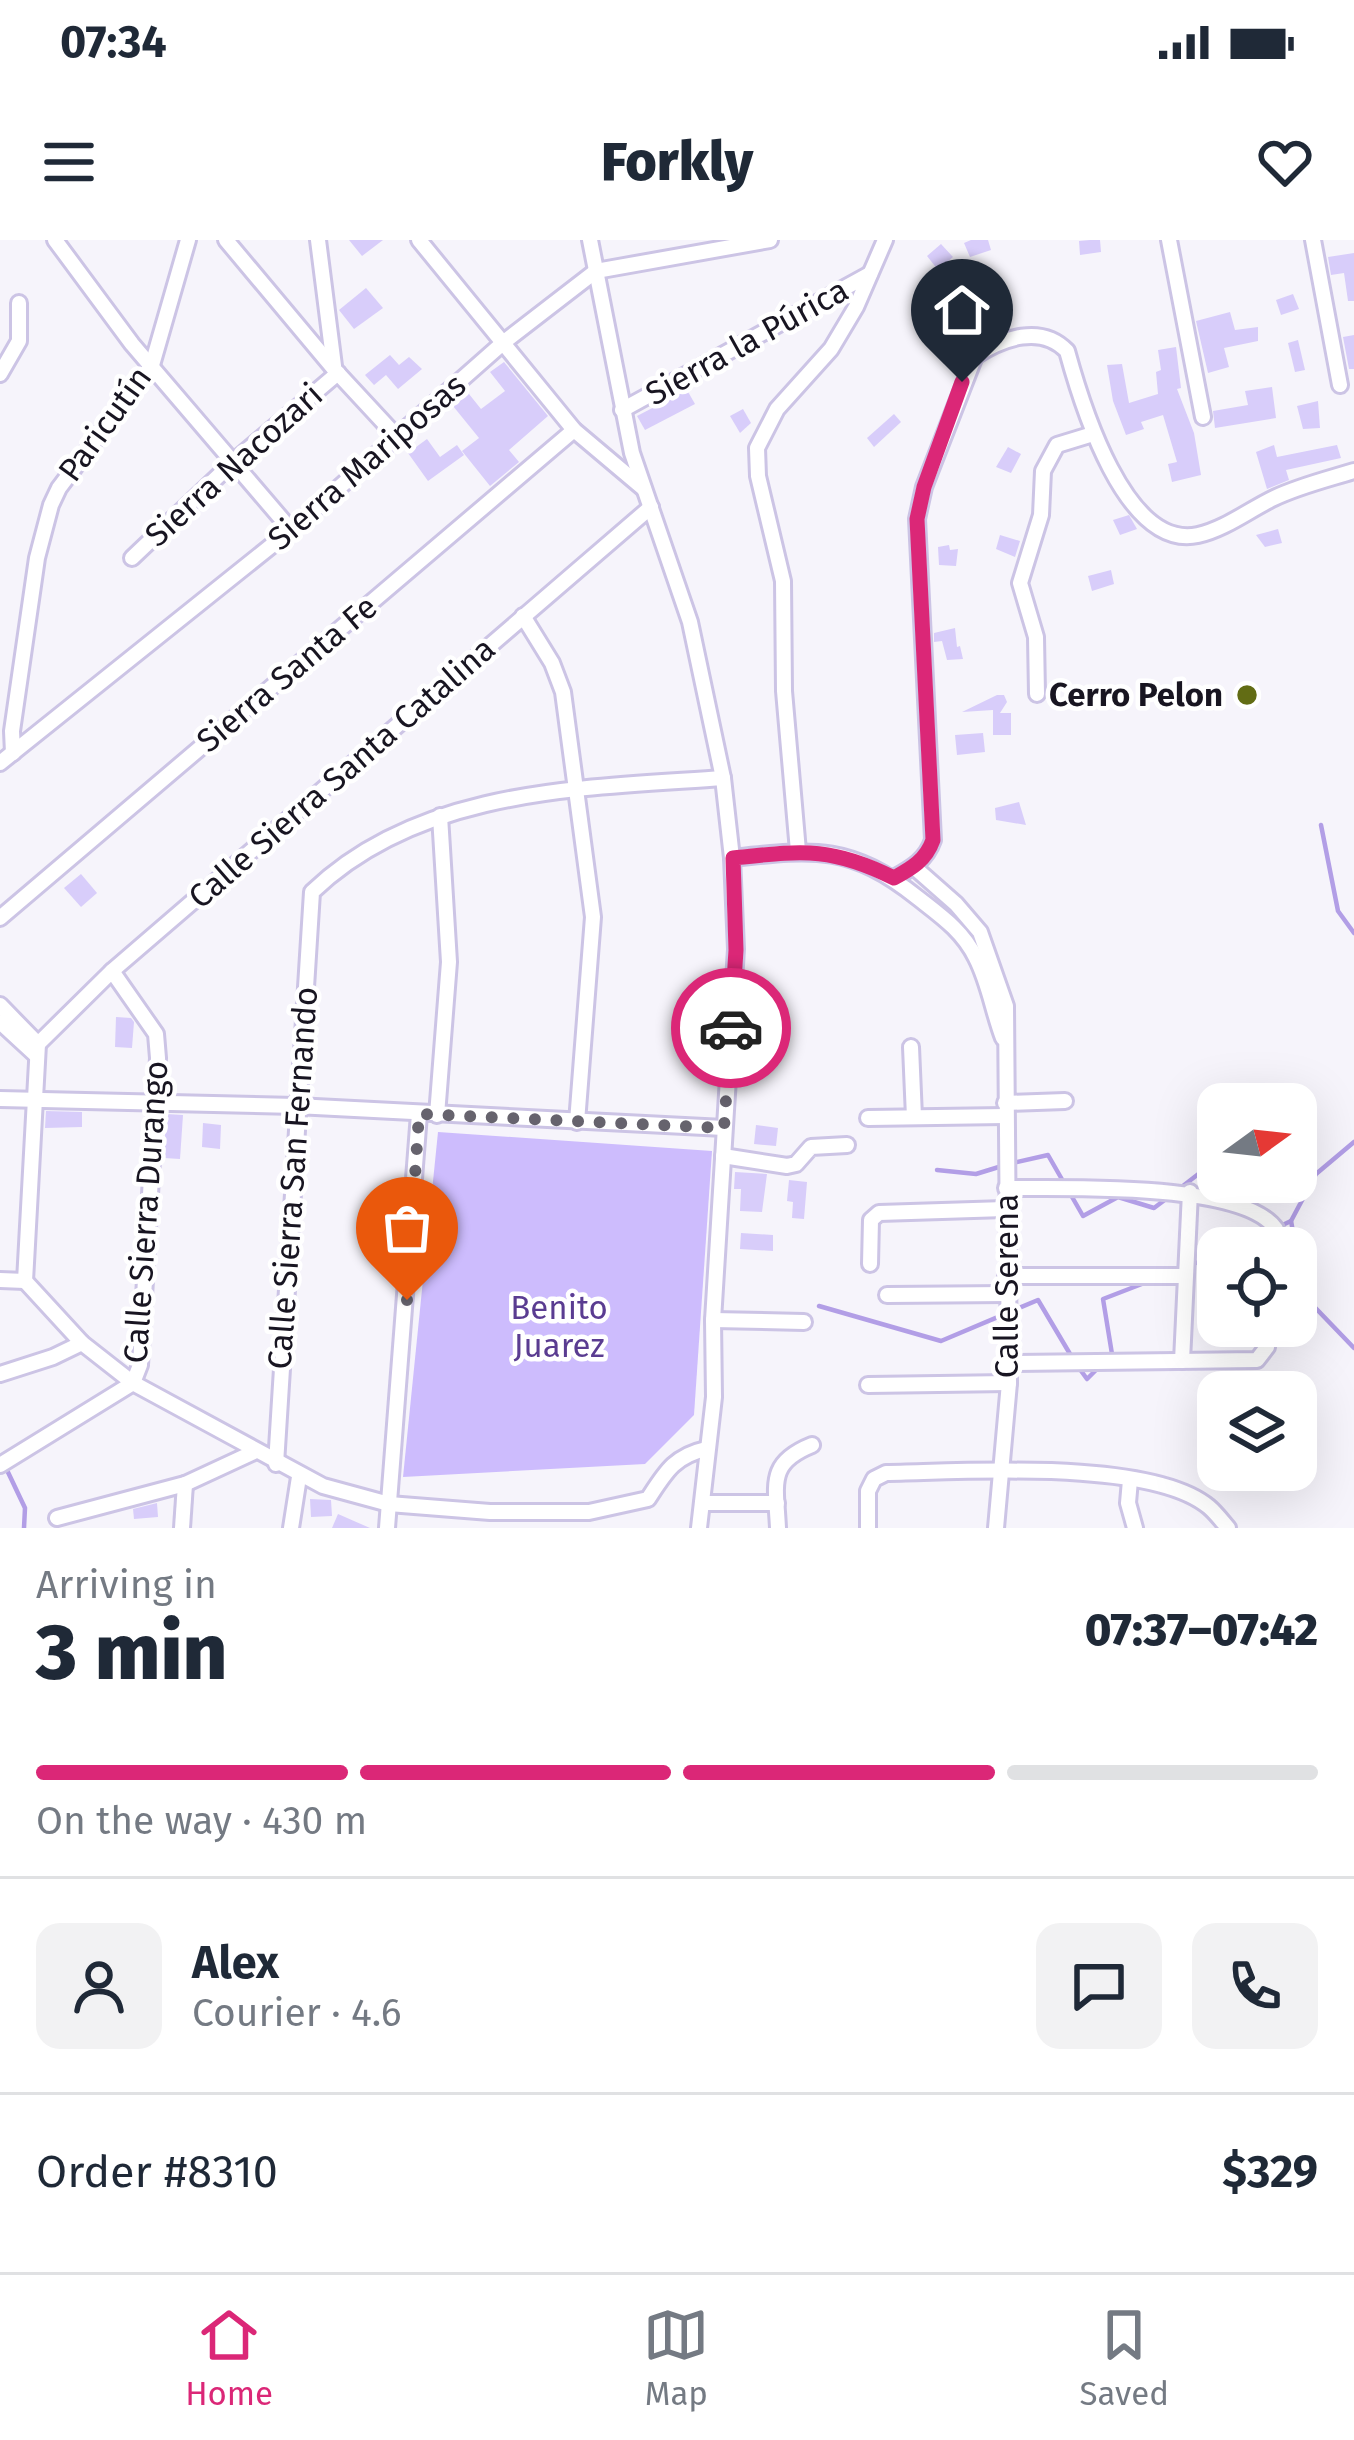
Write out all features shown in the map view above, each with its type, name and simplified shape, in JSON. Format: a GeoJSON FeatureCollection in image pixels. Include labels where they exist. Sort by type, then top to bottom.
{"type":"FeatureCollection","features":[{"type":"Feature","properties":{"kind":"street"},"geometry":{"type":"LineString","coordinates":[[55,240],[152,365],[291,530]]}},
{"type":"Feature","properties":{"kind":"street","name":"Paricutín"},"geometry":{"type":"LineString","coordinates":[[6,758],[37,558],[51,505],[152,365],[188,240]]}},
{"type":"Feature","properties":{"kind":"street"},"geometry":{"type":"LineString","coordinates":[[226,240],[397,437]]}},
{"type":"Feature","properties":{"kind":"street"},"geometry":{"type":"LineString","coordinates":[[318,240],[336,371]]}},
{"type":"Feature","properties":{"kind":"street"},"geometry":{"type":"LineString","coordinates":[[418,240],[574,430],[644,489]]}},
{"type":"Feature","properties":{"kind":"street"},"geometry":{"type":"LineString","coordinates":[[590,240],[622,410],[690,622],[723,778],[733,858],[736,950],[713,1320],[714,1396],[699,1528]]}},
{"type":"Feature","properties":{"kind":"street","name":"Sierra Mariposas"},"geometry":{"type":"LineString","coordinates":[[6,758],[291,530],[504,342],[596,271],[770,240]]}},
{"type":"Feature","properties":{"kind":"street"},"geometry":{"type":"LineString","coordinates":[[798,851],[784,691],[783,581],[758,476],[757,448],[777,409],[831,350],[885,240]]}},
{"type":"Feature","properties":{"kind":"street"},"geometry":{"type":"LineString","coordinates":[[1169,240],[1203,417]]}},
{"type":"Feature","properties":{"kind":"street"},"geometry":{"type":"LineString","coordinates":[[1312,240],[1340,385]]}},
{"type":"Feature","properties":{"kind":"street","name":"Sierra la Púrica"},"geometry":{"type":"LineString","coordinates":[[622,410],[871,274]]}},
{"type":"Feature","properties":{"kind":"street"},"geometry":{"type":"LineString","coordinates":[[0,374],[19,340],[19,303]]}},
{"type":"Feature","properties":{"kind":"street"},"geometry":{"type":"LineString","coordinates":[[894,878],[929,852],[935,822],[917,519],[924,487],[975,356],[1010,338],[1043,335],[1062,344],[1093,434],[1126,493],[1148,520],[1176,536],[1214,531],[1279,495],[1354,471]]}},
{"type":"Feature","properties":{"kind":"street","name":"Sierra Nacozari"},"geometry":{"type":"LineString","coordinates":[[132,558],[336,371]]}},
{"type":"Feature","properties":{"kind":"street","name":"Sierra Santa Fe"},"geometry":{"type":"LineString","coordinates":[[0,918],[574,430]]}},
{"type":"Feature","properties":{"kind":"street"},"geometry":{"type":"LineString","coordinates":[[1036,694],[1036,638],[1019,583],[1041,515],[1043,471],[1058,445],[1093,434]]}},
{"type":"Feature","properties":{"kind":"street","name":"Calle Sierra Santa Catalina"},"geometry":{"type":"LineString","coordinates":[[38,1050],[112,971],[651,507]]}},
{"type":"Feature","properties":{"kind":"street"},"geometry":{"type":"LineString","coordinates":[[523,616],[560,678],[594,944],[577,1122]]}},
{"type":"Feature","properties":{"kind":"street"},"geometry":{"type":"LineString","coordinates":[[437,1114],[448,962],[440,816],[577,788],[723,778]]}},
{"type":"Feature","properties":{"kind":"street","name":"Calle Sierra San Fernando"},"geometry":{"type":"LineString","coordinates":[[276,1464],[312,892],[374,847],[440,816]]}},
{"type":"Feature","properties":{"kind":"street","name":"Calle Serena"},"geometry":{"type":"LineString","coordinates":[[733,858],[798,851],[836,854],[894,878],[955,927],[967,943],[1005,1043]]}},
{"type":"Feature","properties":{"kind":"street","name":"Calle Serena"},"geometry":{"type":"LineString","coordinates":[[914,867],[980,932],[1006,1006],[1009,1383],[996,1528]]}},
{"type":"Feature","properties":{"kind":"street","name":"Calle Sierra Durango"},"geometry":{"type":"LineString","coordinates":[[0,1466],[133,1384],[140,1365],[156,1034],[112,971]]}},
{"type":"Feature","properties":{"kind":"street"},"geometry":{"type":"LineString","coordinates":[[0,1005],[38,1050],[26,1281],[82,1343],[133,1384],[299,1477],[389,1504],[490,1520],[589,1520],[648,1499],[680,1456],[706,1449]]}},
{"type":"Feature","properties":{"kind":"street"},"geometry":{"type":"LineString","coordinates":[[0,1022],[38,1050]]}},
{"type":"Feature","properties":{"kind":"street"},"geometry":{"type":"LineString","coordinates":[[911,1047],[914,1117]]}},
{"type":"Feature","properties":{"kind":"street"},"geometry":{"type":"LineString","coordinates":[[0,1099],[296,1106],[724,1128]]}},
{"type":"Feature","properties":{"kind":"street"},"geometry":{"type":"LineString","coordinates":[[868,1118],[1065,1100]]}},
{"type":"Feature","properties":{"kind":"street"},"geometry":{"type":"LineString","coordinates":[[387,1528],[419,1114]]}},
{"type":"Feature","properties":{"kind":"street"},"geometry":{"type":"LineString","coordinates":[[722,1156],[787,1166],[811,1148],[847,1144]]}},
{"type":"Feature","properties":{"kind":"street"},"geometry":{"type":"LineString","coordinates":[[1006,1188],[1190,1192],[1266,1217],[1274,1227]]}},
{"type":"Feature","properties":{"kind":"street"},"geometry":{"type":"LineString","coordinates":[[1182,1361],[1190,1192]]}},
{"type":"Feature","properties":{"kind":"street"},"geometry":{"type":"LineString","coordinates":[[869,1264],[871,1220],[879,1213],[1006,1209]]}},
{"type":"Feature","properties":{"kind":"street"},"geometry":{"type":"LineString","coordinates":[[1006,1276],[1185,1276]]}},
{"type":"Feature","properties":{"kind":"street"},"geometry":{"type":"LineString","coordinates":[[0,1280],[26,1281]]}},
{"type":"Feature","properties":{"kind":"street"},"geometry":{"type":"LineString","coordinates":[[887,1295],[1006,1294]]}},
{"type":"Feature","properties":{"kind":"street"},"geometry":{"type":"LineString","coordinates":[[713,1320],[804,1322]]}},
{"type":"Feature","properties":{"kind":"street"},"geometry":{"type":"LineString","coordinates":[[0,1374],[82,1343]]}},
{"type":"Feature","properties":{"kind":"street"},"geometry":{"type":"LineString","coordinates":[[1008,1364],[1257,1360],[1268,1347]]}},
{"type":"Feature","properties":{"kind":"street"},"geometry":{"type":"LineString","coordinates":[[868,1384],[1009,1383]]}},
{"type":"Feature","properties":{"kind":"street"},"geometry":{"type":"LineString","coordinates":[[778,1528],[781,1462],[812,1445]]}},
{"type":"Feature","properties":{"kind":"street"},"geometry":{"type":"LineString","coordinates":[[58,1519],[184,1484],[254,1452]]}},
{"type":"Feature","properties":{"kind":"street"},"geometry":{"type":"LineString","coordinates":[[868,1528],[868,1491],[874,1479],[886,1473],[999,1472],[1081,1472],[1153,1482],[1206,1504],[1228,1528]]}},
{"type":"Feature","properties":{"kind":"street"},"geometry":{"type":"LineString","coordinates":[[291,1528],[299,1477]]}},
{"type":"Feature","properties":{"kind":"street"},"geometry":{"type":"LineString","coordinates":[[1130,1480],[1128,1503],[1135,1528]]}},
{"type":"Feature","properties":{"kind":"street"},"geometry":{"type":"LineString","coordinates":[[182,1528],[184,1484]]}},
{"type":"Feature","properties":{"kind":"street"},"geometry":{"type":"LineString","coordinates":[[702,1503],[777,1503]]}},
{"type":"Feature","properties":{"kind":"green space","name":"Benito Juarez"},"geometry":{"type":"Polygon","coordinates":[[[438,1132],[712,1151],[694,1415],[645,1464],[403,1477],[438,1132]]]}},
{"type":"Feature","properties":{"kind":"building"},"geometry":{"type":"Polygon","coordinates":[[[349,240],[383,240],[362,256],[349,240]]]}},
{"type":"Feature","properties":{"kind":"building"},"geometry":{"type":"Polygon","coordinates":[[[988,240],[991,250],[970,257],[964,243],[988,240]]]}},
{"type":"Feature","properties":{"kind":"building"},"geometry":{"type":"Polygon","coordinates":[[[1100,240],[1101,252],[1080,255],[1079,241],[1100,240]]]}},
{"type":"Feature","properties":{"kind":"building"},"geometry":{"type":"Polygon","coordinates":[[[941,244],[953,257],[938,270],[927,256],[941,244]]]}},
{"type":"Feature","properties":{"kind":"building"},"geometry":{"type":"Polygon","coordinates":[[[1354,253],[1354,301],[1348,301],[1344,273],[1331,275],[1328,257],[1354,253]]]}},
{"type":"Feature","properties":{"kind":"building"},"geometry":{"type":"Polygon","coordinates":[[[366,288],[383,308],[354,329],[339,310],[366,288]]]}},
{"type":"Feature","properties":{"kind":"building"},"geometry":{"type":"Polygon","coordinates":[[[1293,294],[1299,309],[1281,315],[1276,300],[1293,294]]]}},
{"type":"Feature","properties":{"kind":"building"},"geometry":{"type":"Polygon","coordinates":[[[1230,312],[1235,330],[1258,327],[1258,341],[1224,348],[1229,367],[1208,373],[1196,321],[1230,312]]]}},
{"type":"Feature","properties":{"kind":"building"},"geometry":{"type":"Polygon","coordinates":[[[1354,335],[1354,369],[1349,369],[1343,337],[1354,335]]]}},
{"type":"Feature","properties":{"kind":"building"},"geometry":{"type":"Polygon","coordinates":[[[1298,340],[1305,370],[1295,372],[1288,343],[1298,340]]]}},
{"type":"Feature","properties":{"kind":"building"},"geometry":{"type":"Polygon","coordinates":[[[1176,347],[1181,388],[1177,389],[1194,433],[1201,475],[1172,482],[1168,464],[1177,462],[1163,415],[1141,422],[1144,429],[1126,435],[1113,401],[1107,365],[1122,364],[1129,403],[1158,394],[1158,350],[1176,347]]]}},
{"type":"Feature","properties":{"kind":"building"},"geometry":{"type":"Polygon","coordinates":[[[390,355],[399,365],[409,357],[422,369],[398,389],[386,375],[374,385],[365,375],[390,355]]]}},
{"type":"Feature","properties":{"kind":"building"},"geometry":{"type":"Polygon","coordinates":[[[504,362],[548,416],[509,450],[519,462],[490,486],[462,451],[479,438],[453,406],[469,394],[481,409],[505,391],[490,372],[504,362]]]}},
{"type":"Feature","properties":{"kind":"building"},"geometry":{"type":"Polygon","coordinates":[[[1272,387],[1276,418],[1215,428],[1213,411],[1248,405],[1245,391],[1272,387]]]}},
{"type":"Feature","properties":{"kind":"building"},"geometry":{"type":"Polygon","coordinates":[[[687,390],[695,404],[645,430],[637,416],[687,390]]]}},
{"type":"Feature","properties":{"kind":"building"},"geometry":{"type":"Polygon","coordinates":[[[1318,401],[1320,428],[1303,429],[1297,406],[1318,401]]]}},
{"type":"Feature","properties":{"kind":"building"},"geometry":{"type":"Polygon","coordinates":[[[743,409],[751,423],[740,433],[730,416],[743,409]]]}},
{"type":"Feature","properties":{"kind":"building"},"geometry":{"type":"Polygon","coordinates":[[[894,414],[901,422],[874,447],[867,438],[894,414]]]}},
{"type":"Feature","properties":{"kind":"building"},"geometry":{"type":"Polygon","coordinates":[[[427,439],[440,457],[457,445],[464,455],[428,481],[408,453],[427,439]]]}},
{"type":"Feature","properties":{"kind":"building"},"geometry":{"type":"Polygon","coordinates":[[[1274,445],[1277,457],[1337,445],[1341,458],[1286,470],[1289,480],[1267,489],[1256,452],[1274,445]]]}},
{"type":"Feature","properties":{"kind":"building"},"geometry":{"type":"Polygon","coordinates":[[[1008,447],[1021,454],[1011,473],[996,467],[1008,447]]]}},
{"type":"Feature","properties":{"kind":"building"},"geometry":{"type":"Polygon","coordinates":[[[1129,515],[1137,529],[1120,535],[1113,520],[1129,515]]]}},
{"type":"Feature","properties":{"kind":"building"},"geometry":{"type":"Polygon","coordinates":[[[1278,529],[1282,543],[1265,547],[1256,535],[1278,529]]]}},
{"type":"Feature","properties":{"kind":"building"},"geometry":{"type":"Polygon","coordinates":[[[1000,535],[1020,541],[1015,557],[996,549],[1000,535]]]}},
{"type":"Feature","properties":{"kind":"building"},"geometry":{"type":"Polygon","coordinates":[[[949,545],[950,550],[958,549],[956,566],[939,565],[938,547],[949,545]]]}},
{"type":"Feature","properties":{"kind":"building"},"geometry":{"type":"Polygon","coordinates":[[[1111,570],[1114,584],[1092,591],[1088,576],[1111,570]]]}},
{"type":"Feature","properties":{"kind":"building"},"geometry":{"type":"Polygon","coordinates":[[[955,628],[963,659],[947,660],[942,641],[934,642],[934,633],[955,628]]]}},
{"type":"Feature","properties":{"kind":"building"},"geometry":{"type":"Polygon","coordinates":[[[1004,695],[1007,702],[1000,713],[1011,713],[1011,735],[993,735],[993,710],[962,712],[1004,695]]]}},
{"type":"Feature","properties":{"kind":"building"},"geometry":{"type":"Polygon","coordinates":[[[983,733],[985,752],[957,755],[955,735],[983,733]]]}},
{"type":"Feature","properties":{"kind":"building"},"geometry":{"type":"Polygon","coordinates":[[[1019,802],[1026,825],[996,820],[995,808],[1019,802]]]}},
{"type":"Feature","properties":{"kind":"building"},"geometry":{"type":"Polygon","coordinates":[[[81,874],[97,893],[81,907],[64,888],[81,874]]]}},
{"type":"Feature","properties":{"kind":"building"},"geometry":{"type":"Polygon","coordinates":[[[116,1017],[134,1022],[132,1048],[115,1047],[116,1017]]]}},
{"type":"Feature","properties":{"kind":"building"},"geometry":{"type":"Polygon","coordinates":[[[46,1111],[82,1112],[82,1127],[45,1128],[46,1111]]]}},
{"type":"Feature","properties":{"kind":"building"},"geometry":{"type":"Polygon","coordinates":[[[166,1114],[183,1115],[180,1159],[164,1158],[166,1114]]]}},
{"type":"Feature","properties":{"kind":"building"},"geometry":{"type":"Polygon","coordinates":[[[203,1123],[221,1125],[220,1149],[202,1147],[203,1123]]]}},
{"type":"Feature","properties":{"kind":"building"},"geometry":{"type":"Polygon","coordinates":[[[756,1125],[778,1128],[776,1146],[754,1144],[756,1125]]]}},
{"type":"Feature","properties":{"kind":"building"},"geometry":{"type":"Polygon","coordinates":[[[735,1172],[767,1174],[762,1212],[740,1211],[741,1189],[734,1189],[735,1172]]]}},
{"type":"Feature","properties":{"kind":"building"},"geometry":{"type":"Polygon","coordinates":[[[789,1180],[807,1182],[804,1219],[792,1218],[793,1202],[787,1201],[789,1180]]]}},
{"type":"Feature","properties":{"kind":"building"},"geometry":{"type":"Polygon","coordinates":[[[741,1233],[773,1235],[773,1251],[740,1249],[741,1233]]]}},
{"type":"Feature","properties":{"kind":"building"},"geometry":{"type":"Polygon","coordinates":[[[310,1499],[331,1500],[332,1516],[311,1517],[310,1499]]]}},
{"type":"Feature","properties":{"kind":"building"},"geometry":{"type":"Polygon","coordinates":[[[157,1503],[158,1517],[134,1519],[133,1509],[157,1503]]]}},
{"type":"Feature","properties":{"kind":"building"},"geometry":{"type":"Polygon","coordinates":[[[338,1514],[370,1528],[332,1528],[338,1514]]]}},
{"type":"Feature","properties":{"kind":"waterway"},"geometry":{"type":"LineString","coordinates":[[1321,825],[1338,911],[1354,933]]}},
{"type":"Feature","properties":{"kind":"waterway"},"geometry":{"type":"LineString","coordinates":[[1278,1227],[1291,1221],[1316,1174],[1354,1142]]}},
{"type":"Feature","properties":{"kind":"waterway"},"geometry":{"type":"LineString","coordinates":[[1013,1163],[1048,1155],[1083,1216],[1118,1197],[1154,1208],[1170,1196]]}},
{"type":"Feature","properties":{"kind":"waterway"},"geometry":{"type":"LineString","coordinates":[[937,1170],[976,1174],[1002,1166]]}},
{"type":"Feature","properties":{"kind":"waterway"},"geometry":{"type":"LineString","coordinates":[[1179,1189],[1197,1175]]}},
{"type":"Feature","properties":{"kind":"waterway"},"geometry":{"type":"LineString","coordinates":[[1291,1221],[1292,1227]]}},
{"type":"Feature","properties":{"kind":"waterway"},"geometry":{"type":"LineString","coordinates":[[1191,1265],[1197,1263]]}},
{"type":"Feature","properties":{"kind":"waterway"},"geometry":{"type":"LineString","coordinates":[[1107,1359],[1112,1354],[1103,1299],[1147,1282]]}},
{"type":"Feature","properties":{"kind":"waterway"},"geometry":{"type":"LineString","coordinates":[[819,1306],[941,1341],[1038,1300],[1073,1359]]}},
{"type":"Feature","properties":{"kind":"waterway"},"geometry":{"type":"LineString","coordinates":[[1317,1310],[1354,1348]]}},
{"type":"Feature","properties":{"kind":"waterway"},"geometry":{"type":"LineString","coordinates":[[1079,1368],[1087,1379],[1099,1367]]}},
{"type":"Feature","properties":{"kind":"waterway"},"geometry":{"type":"LineString","coordinates":[[6,1468],[25,1508],[24,1528]]}},
{"type":"Feature","properties":{"kind":"way so far"},"geometry":{"type":"LineString","coordinates":[[407,1300],[419,1114],[724,1128],[731,1028]]}},
{"type":"Feature","properties":{"kind":"place","name":"Cerro Pelon"},"geometry":{"type":"Point","coordinates":[1247,695]}},
{"type":"Feature","properties":{"kind":"route"},"geometry":{"type":"LineString","coordinates":[[731,1028],[736,950],[733,858],[798,851],[836,854],[894,878],[929,852],[935,822],[917,519],[962,382]]}}]}
